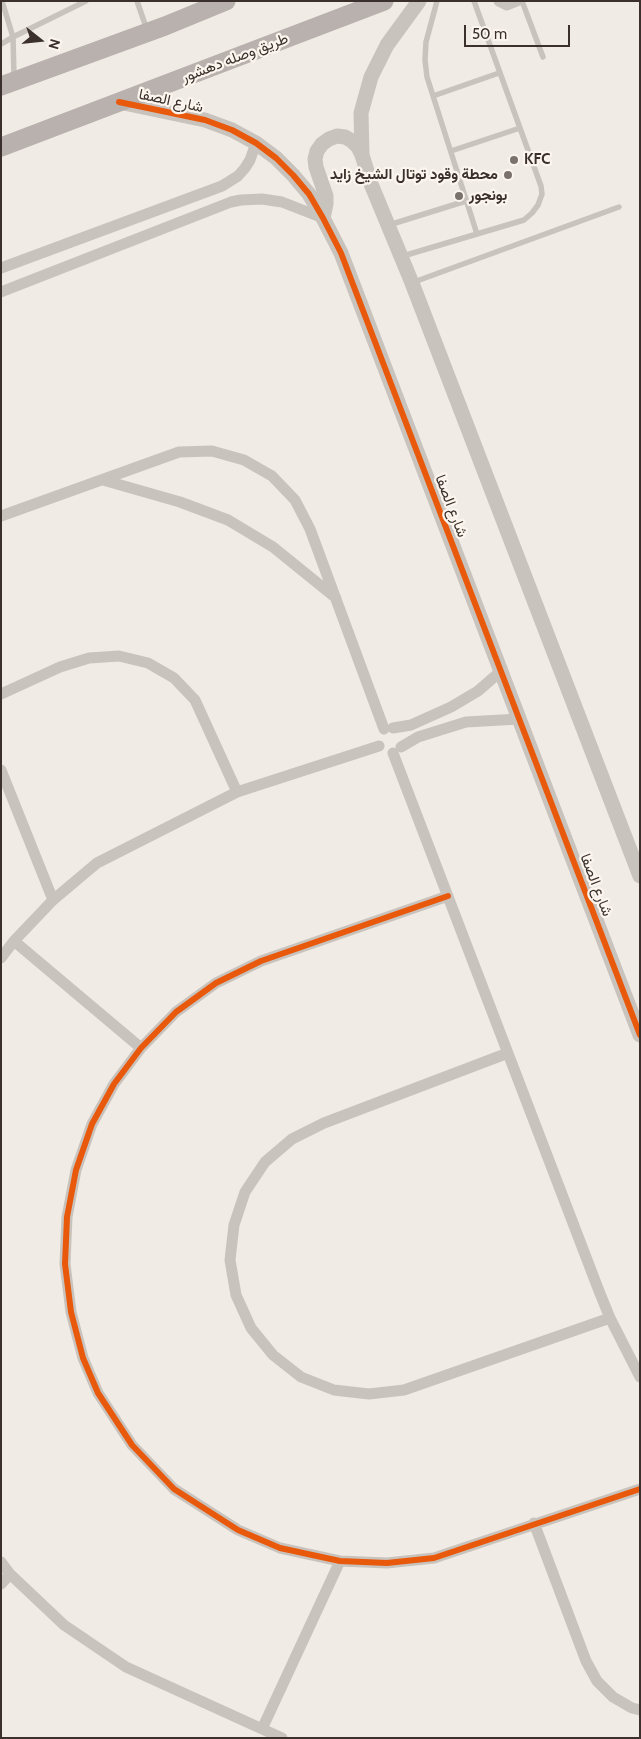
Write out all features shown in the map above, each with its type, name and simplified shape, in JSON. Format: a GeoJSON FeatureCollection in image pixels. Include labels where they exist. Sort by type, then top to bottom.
{"type":"FeatureCollection","features":[{"type":"Feature","properties":{"kind":"main road","name":"طريق وصله دهشور"},"geometry":{"type":"LineString","coordinates":[[1,147],[384,1]]}},
{"type":"Feature","properties":{"kind":"main road"},"geometry":{"type":"LineString","coordinates":[[8,84],[148,32],[221,2]]}},
{"type":"Feature","properties":{"kind":"street"},"geometry":{"type":"LineString","coordinates":[[362,155],[361,113],[371,77],[387,45],[419,1]]}},
{"type":"Feature","properties":{"kind":"street"},"geometry":{"type":"LineString","coordinates":[[499,1],[507,4],[517,1]]}},
{"type":"Feature","properties":{"kind":"street","name":"شارع الصفا"},"geometry":{"type":"LineString","coordinates":[[119,102],[205,120],[232,130],[256,143],[294,175],[309,194],[323,218],[341,253],[640,1034]]}},
{"type":"Feature","properties":{"kind":"street"},"geometry":{"type":"LineString","coordinates":[[1,292],[231,202],[262,199],[287,203],[323,218],[326,196],[316,167],[317,151],[322,144],[337,136],[345,137],[352,141],[362,155],[371,184],[412,283],[640,876]]}},
{"type":"Feature","properties":{"kind":"street"},"geometry":{"type":"LineString","coordinates":[[1,268],[222,186],[238,176],[250,160],[256,143]]}},
{"type":"Feature","properties":{"kind":"street"},"geometry":{"type":"LineString","coordinates":[[197,196],[204,213]]}},
{"type":"Feature","properties":{"kind":"street"},"geometry":{"type":"LineString","coordinates":[[1,516],[180,452],[212,451],[244,460],[272,476],[295,500],[310,529],[336,599],[389,728]]}},
{"type":"Feature","properties":{"kind":"street"},"geometry":{"type":"LineString","coordinates":[[102,480],[180,502],[228,520],[273,547],[336,599]]}},
{"type":"Feature","properties":{"kind":"street"},"geometry":{"type":"LineString","coordinates":[[1,694],[88,658],[119,656],[148,663],[174,678],[195,700],[238,792]]}},
{"type":"Feature","properties":{"kind":"street"},"geometry":{"type":"LineString","coordinates":[[501,672],[478,691],[451,707],[411,725],[381,731],[377,739],[379,746],[385,752],[397,750],[418,737],[460,724],[474,721],[519,719]]}},
{"type":"Feature","properties":{"kind":"street"},"geometry":{"type":"LineString","coordinates":[[389,728],[397,729],[402,735],[403,743],[397,750]]}},
{"type":"Feature","properties":{"kind":"street"},"geometry":{"type":"LineString","coordinates":[[1,958],[14,941],[53,900],[97,863],[238,792],[379,746]]}},
{"type":"Feature","properties":{"kind":"street"},"geometry":{"type":"LineString","coordinates":[[397,750],[448,896],[610,1318],[640,1378]]}},
{"type":"Feature","properties":{"kind":"street"},"geometry":{"type":"LineString","coordinates":[[1,770],[53,900]]}},
{"type":"Feature","properties":{"kind":"street"},"geometry":{"type":"LineString","coordinates":[[448,896],[261,961],[216,983],[176,1012],[141,1048],[114,1084],[92,1124],[76,1170],[67,1217],[65,1264],[71,1312],[83,1358],[98,1393],[132,1444],[174,1489],[238,1530],[280,1548],[340,1561],[387,1563],[434,1558],[640,1489]]}},
{"type":"Feature","properties":{"kind":"street"},"geometry":{"type":"LineString","coordinates":[[14,941],[141,1048]]}},
{"type":"Feature","properties":{"kind":"street"},"geometry":{"type":"LineString","coordinates":[[508,1053],[324,1123],[292,1139],[279,1150],[266,1162],[245,1192],[234,1225],[230,1260],[236,1295],[251,1328],[273,1356],[301,1376],[334,1390],[369,1394],[404,1390],[610,1318]]}},
{"type":"Feature","properties":{"kind":"street"},"geometry":{"type":"LineString","coordinates":[[534,1523],[586,1661],[597,1681],[613,1697],[632,1708],[640,1710]]}},
{"type":"Feature","properties":{"kind":"street"},"geometry":{"type":"LineString","coordinates":[[262,1729],[340,1561]]}},
{"type":"Feature","properties":{"kind":"street"},"geometry":{"type":"LineString","coordinates":[[1,1562],[10,1574],[64,1626],[126,1667],[282,1738]]}},
{"type":"Feature","properties":{"kind":"street"},"geometry":{"type":"LineString","coordinates":[[1,1584],[10,1574]]}},
{"type":"Feature","properties":{"kind":"lane"},"geometry":{"type":"LineString","coordinates":[[2,1],[13,37],[8,84]]}},
{"type":"Feature","properties":{"kind":"lane"},"geometry":{"type":"LineString","coordinates":[[1,44],[90,1]]}},
{"type":"Feature","properties":{"kind":"lane"},"geometry":{"type":"LineString","coordinates":[[136,1],[148,32]]}},
{"type":"Feature","properties":{"kind":"lane"},"geometry":{"type":"LineString","coordinates":[[437,1],[426,42],[425,60],[433,96],[477,234]]}},
{"type":"Feature","properties":{"kind":"lane"},"geometry":{"type":"LineString","coordinates":[[401,256],[524,220],[532,214],[542,194],[541,186],[474,1]]}},
{"type":"Feature","properties":{"kind":"lane"},"geometry":{"type":"LineString","coordinates":[[522,1],[543,57]]}},
{"type":"Feature","properties":{"kind":"lane"},"geometry":{"type":"LineString","coordinates":[[433,96],[499,73]]}},
{"type":"Feature","properties":{"kind":"lane"},"geometry":{"type":"LineString","coordinates":[[451,151],[520,128]]}},
{"type":"Feature","properties":{"kind":"lane"},"geometry":{"type":"LineString","coordinates":[[389,225],[466,202]]}},
{"type":"Feature","properties":{"kind":"lane"},"geometry":{"type":"LineString","coordinates":[[412,283],[619,207]]}},
{"type":"Feature","properties":{"kind":"cycle path"},"geometry":{"type":"LineString","coordinates":[[119,102],[205,120],[232,130],[256,143],[276,158],[293,175],[309,194],[323,218],[341,253],[640,1035]]}},
{"type":"Feature","properties":{"kind":"cycle path"},"geometry":{"type":"LineString","coordinates":[[448,896],[261,961],[216,983],[176,1012],[141,1048],[114,1084],[92,1124],[76,1170],[67,1217],[65,1264],[71,1312],[83,1358],[98,1393],[132,1445],[174,1489],[238,1530],[280,1548],[340,1561],[387,1563],[434,1558],[640,1489]]}},
{"type":"Feature","properties":{"kind":"place","name":"KFC"},"geometry":{"type":"Point","coordinates":[514,160]}},
{"type":"Feature","properties":{"kind":"place","name":"محطة وقود توتال الشيخ زايد"},"geometry":{"type":"Point","coordinates":[508,175]}},
{"type":"Feature","properties":{"kind":"place","name":"بونجور"},"geometry":{"type":"Point","coordinates":[459,196]}}]}
